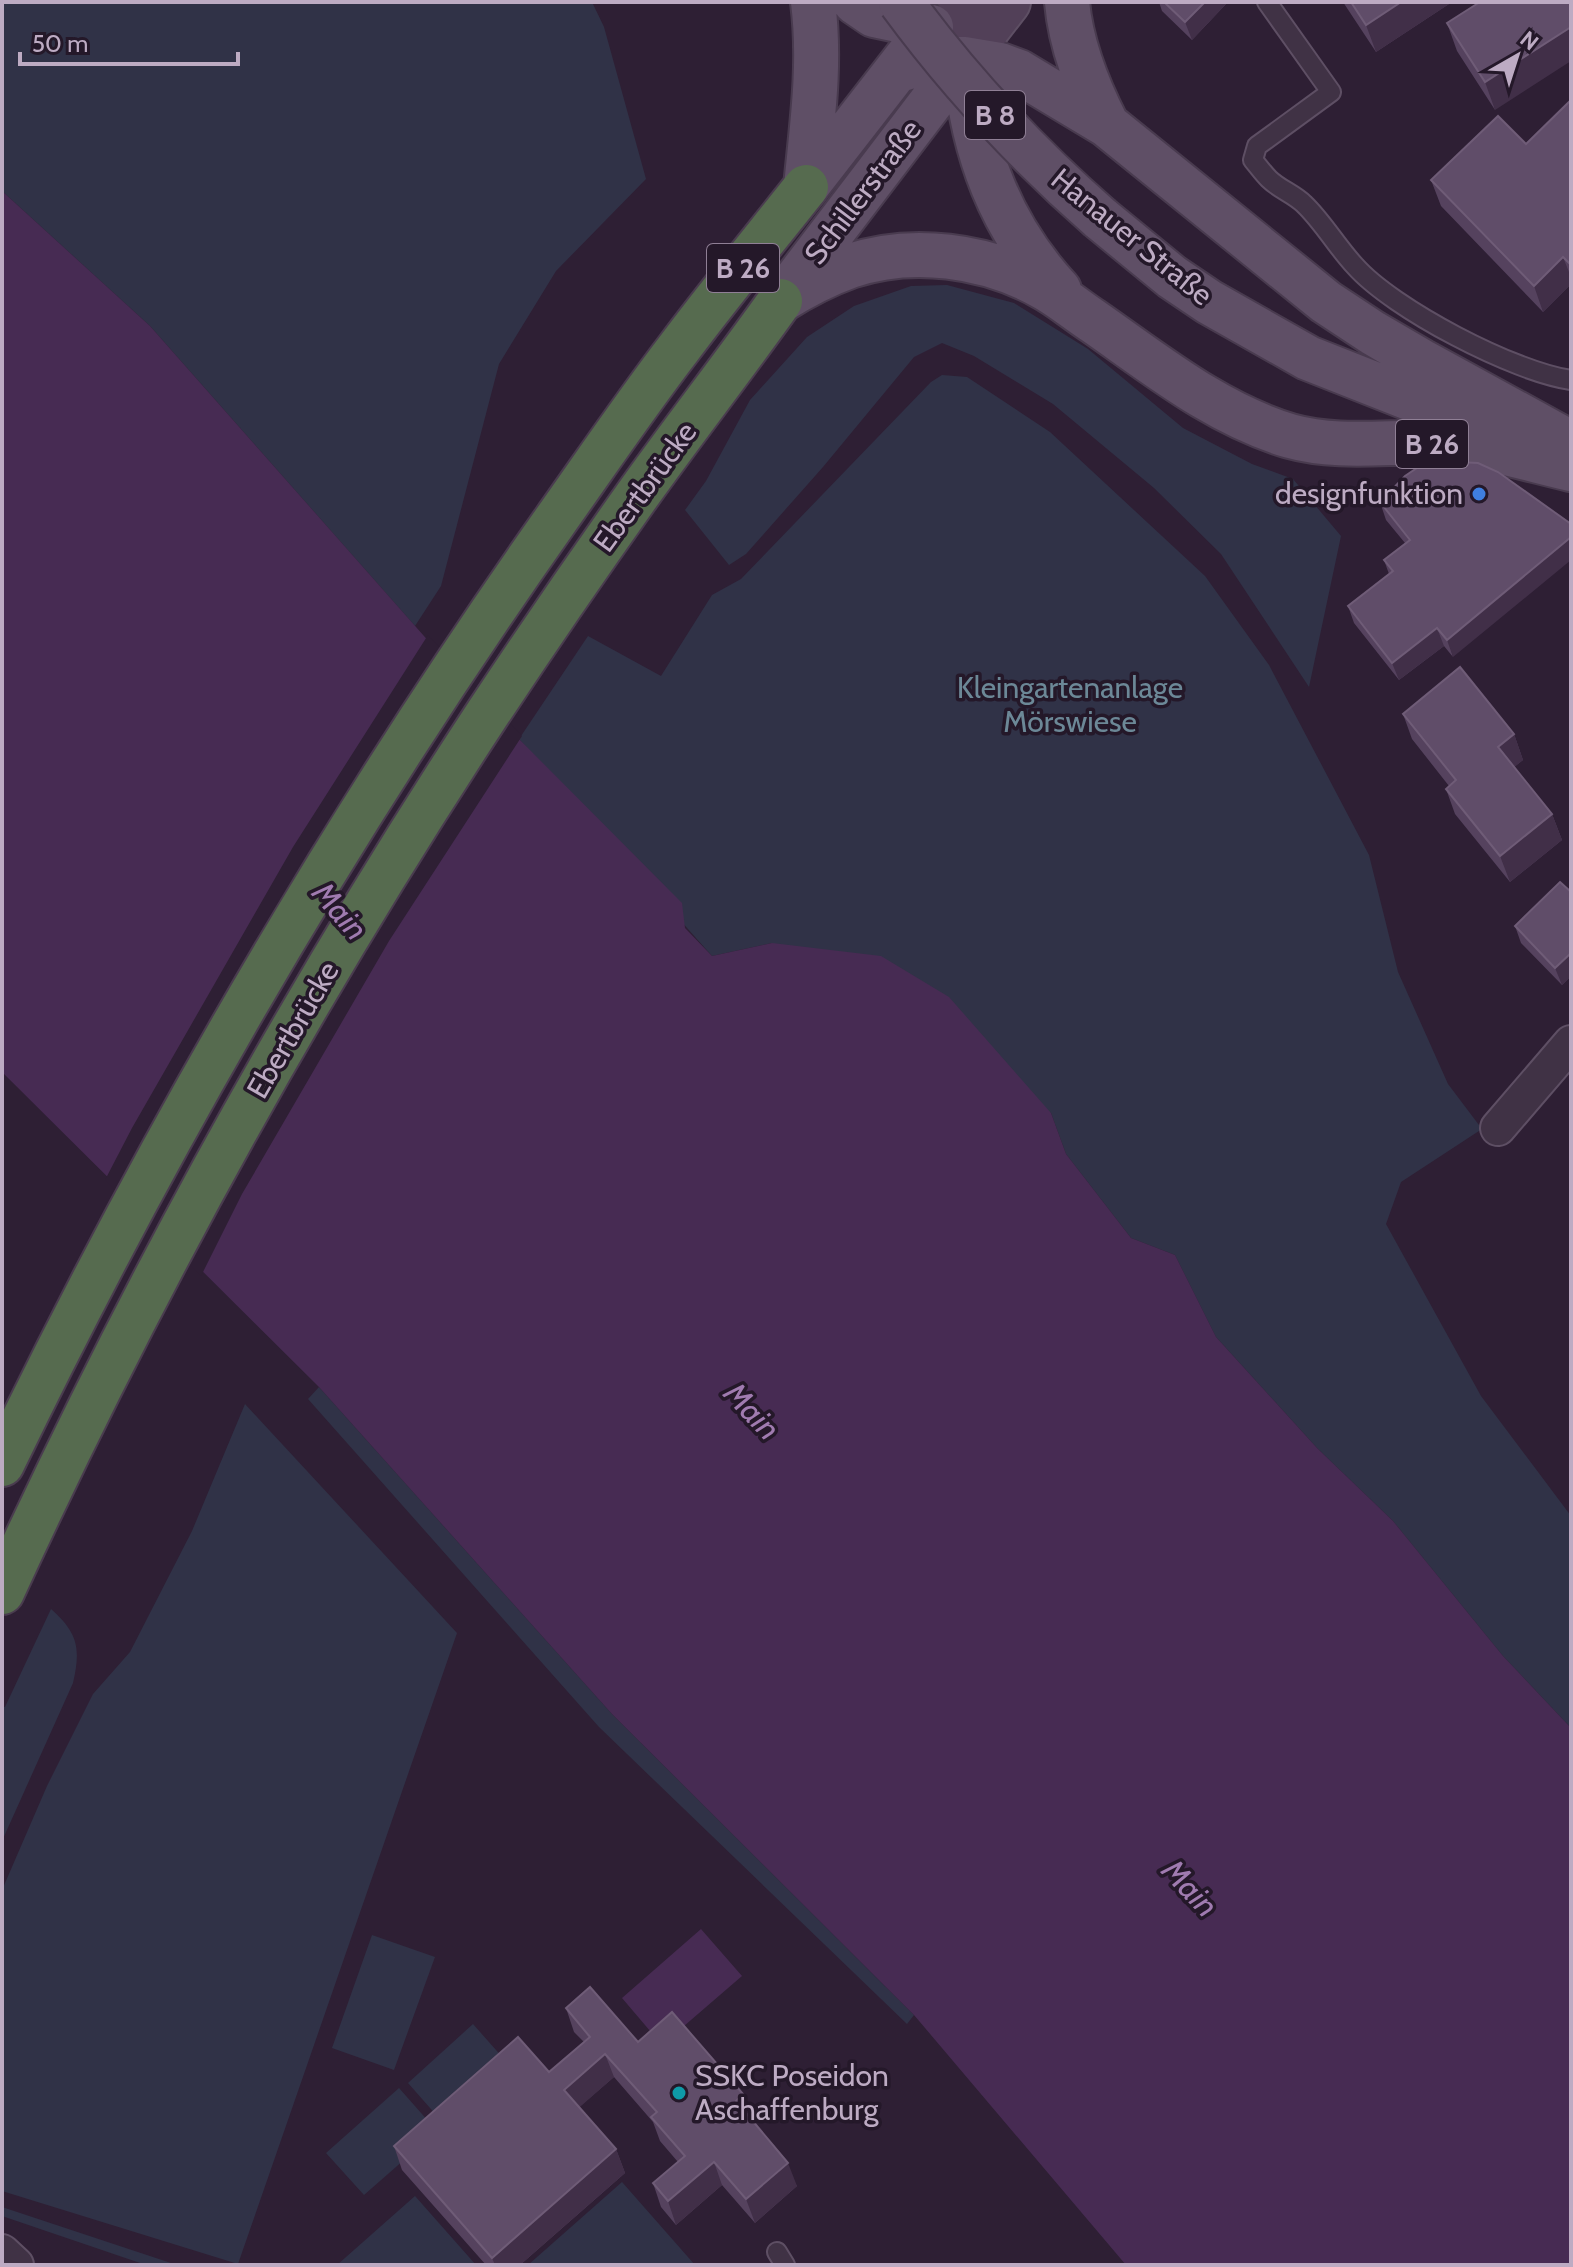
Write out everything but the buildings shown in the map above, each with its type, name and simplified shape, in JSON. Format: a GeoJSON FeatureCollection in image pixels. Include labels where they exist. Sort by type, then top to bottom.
{"type":"FeatureCollection","features":[{"type":"Feature","properties":{"kind":"highway","name":"Schillerstraße"},"geometry":{"type":"LineString","coordinates":[[679,348],[806,187]]}},
{"type":"Feature","properties":{"kind":"highway","name":"Schillerstraße"},"geometry":{"type":"LineString","coordinates":[[721,383],[780,301]]}},
{"type":"Feature","properties":{"kind":"highway","name":"Ebertbrücke"},"geometry":{"type":"LineString","coordinates":[[2,1464],[97,1272],[161,1152],[297,917],[450,674],[679,348]]}},
{"type":"Feature","properties":{"kind":"highway","name":"Ebertbrücke"},"geometry":{"type":"LineString","coordinates":[[2,1592],[145,1299],[266,1075],[342,946],[485,717],[560,605],[721,383]]}},
{"type":"Feature","properties":{"kind":"main road"},"geometry":{"type":"LineString","coordinates":[[806,187],[817,81],[813,2]]}},
{"type":"Feature","properties":{"kind":"main road"},"geometry":{"type":"LineString","coordinates":[[855,2],[874,15],[947,30],[1000,65],[1019,72],[1107,125],[1326,302],[1570,453]]}},
{"type":"Feature","properties":{"kind":"main road"},"geometry":{"type":"LineString","coordinates":[[1067,2],[1076,53],[1089,90],[1107,125]]}},
{"type":"Feature","properties":{"kind":"main road"},"geometry":{"type":"LineString","coordinates":[[947,30],[975,135],[996,195],[1017,236],[1045,275],[1076,310]]}},
{"type":"Feature","properties":{"kind":"main road","name":"Schillerstraße"},"geometry":{"type":"LineString","coordinates":[[806,187],[947,30]]}},
{"type":"Feature","properties":{"kind":"main road","name":"Schillerstraße"},"geometry":{"type":"LineString","coordinates":[[780,301],[947,30]]}},
{"type":"Feature","properties":{"kind":"main road","name":"Hanauer Straße"},"geometry":{"type":"LineString","coordinates":[[947,30],[944,58],[985,105],[1100,218],[1172,277],[1245,324],[1308,358],[1417,401],[1570,453]]}},
{"type":"Feature","properties":{"kind":"main road"},"geometry":{"type":"LineString","coordinates":[[780,301],[814,281],[852,265],[891,257],[931,255],[970,260],[1008,270],[1044,287],[1076,310]]}},
{"type":"Feature","properties":{"kind":"main road","name":"B 26"},"geometry":{"type":"LineString","coordinates":[[1076,310],[1218,405],[1292,436],[1330,443],[1464,445],[1570,453]]}},
{"type":"Feature","properties":{"kind":"street"},"geometry":{"type":"LineString","coordinates":[[1498,1128],[1571,1043]]}},
{"type":"Feature","properties":{"kind":"street"},"geometry":{"type":"LineString","coordinates":[[2,2252],[16,2265]]}},
{"type":"Feature","properties":{"kind":"lane"},"geometry":{"type":"LineString","coordinates":[[1267,2],[1331,92],[1257,146],[1253,160],[1269,180],[1304,203],[1356,268],[1422,318],[1532,370],[1571,380]]}},
{"type":"Feature","properties":{"kind":"green space"},"geometry":{"type":"Polygon","coordinates":[[[2,2],[592,2],[604,27],[646,179],[556,271],[499,364],[441,586],[415,626],[150,326],[2,191],[2,2]]]}},
{"type":"Feature","properties":{"kind":"green space"},"geometry":{"type":"Polygon","coordinates":[[[947,285],[1014,303],[1088,349],[1183,428],[1252,464],[1293,479],[1341,536],[1309,687],[1221,554],[1154,488],[1053,404],[974,356],[942,343],[914,357],[746,554],[729,565],[685,510],[706,481],[750,400],[807,337],[854,306],[911,286],[947,285]]]}},
{"type":"Feature","properties":{"kind":"green space","name":"Kleingartenanlage Mörswiese"},"geometry":{"type":"Polygon","coordinates":[[[942,375],[967,377],[1050,432],[1205,576],[1269,665],[1369,855],[1398,972],[1448,1084],[1482,1129],[1401,1182],[1386,1224],[1481,1396],[1571,1516],[1571,1728],[1503,1656],[1393,1521],[1317,1448],[1216,1337],[1175,1255],[1131,1238],[1066,1154],[1051,1113],[772,943],[712,956],[519,739],[588,636],[661,676],[712,595],[741,579],[931,382],[942,375]]]}},
{"type":"Feature","properties":{"kind":"green space"},"geometry":{"type":"Polygon","coordinates":[[[319,1387],[612,1714],[914,2015],[907,2024],[599,1727],[308,1399],[319,1387]]]}},
{"type":"Feature","properties":{"kind":"green space"},"geometry":{"type":"Polygon","coordinates":[[[245,1404],[457,1633],[238,2264],[2,2191],[2,1890],[47,1786],[93,1694],[130,1652],[192,1531],[245,1404]]]}},
{"type":"Feature","properties":{"kind":"green space"},"geometry":{"type":"Polygon","coordinates":[[[51,1609],[67,1626],[75,1642],[77,1660],[73,1683],[2,1841],[2,1707],[5,1707],[51,1609]]]}},
{"type":"Feature","properties":{"kind":"green space"},"geometry":{"type":"Polygon","coordinates":[[[372,1935],[435,1957],[394,2070],[332,2048],[372,1935]]]}},
{"type":"Feature","properties":{"kind":"green space"},"geometry":{"type":"Polygon","coordinates":[[[473,2024],[511,2067],[445,2125],[408,2083],[473,2024]]]}},
{"type":"Feature","properties":{"kind":"green space"},"geometry":{"type":"Polygon","coordinates":[[[399,2088],[437,2131],[364,2195],[326,2153],[399,2088]]]}},
{"type":"Feature","properties":{"kind":"green space"},"geometry":{"type":"Polygon","coordinates":[[[622,2182],[695,2265],[528,2265],[622,2182]]]}},
{"type":"Feature","properties":{"kind":"green space"},"geometry":{"type":"Polygon","coordinates":[[[415,2196],[476,2265],[337,2265],[415,2196]]]}},
{"type":"Feature","properties":{"kind":"green space"},"geometry":{"type":"Polygon","coordinates":[[[2,2207],[177,2265],[146,2265],[2,2216],[2,2207]]]}},
{"type":"Feature","properties":{"kind":"water","name":"Main"},"geometry":{"type":"Polygon","coordinates":[[[2,191],[150,326],[439,653],[519,739],[682,903],[685,928],[712,956],[772,943],[881,956],[949,997],[1051,1113],[1066,1154],[1131,1238],[1175,1255],[1216,1337],[1317,1448],[1393,1521],[1503,1656],[1571,1728],[1571,2265],[1126,2265],[914,2015],[612,1714],[319,1387],[2,1072],[2,191]]]}},
{"type":"Feature","properties":{"kind":"water"},"geometry":{"type":"Polygon","coordinates":[[[701,1929],[742,1976],[662,2045],[622,1998],[701,1929]]]}},
{"type":"Feature","properties":{"kind":"pier"},"geometry":{"type":"Polygon","coordinates":[[[428,635],[522,736],[389,941],[242,1194],[201,1276],[105,1180],[293,847],[428,635]]]}},
{"type":"Feature","properties":{"kind":"place","name":"designfunktion"},"geometry":{"type":"Point","coordinates":[1479,494]}},
{"type":"Feature","properties":{"kind":"place","name":"SSKC Poseidon Aschaffenburg"},"geometry":{"type":"Point","coordinates":[679,2093]}}]}
